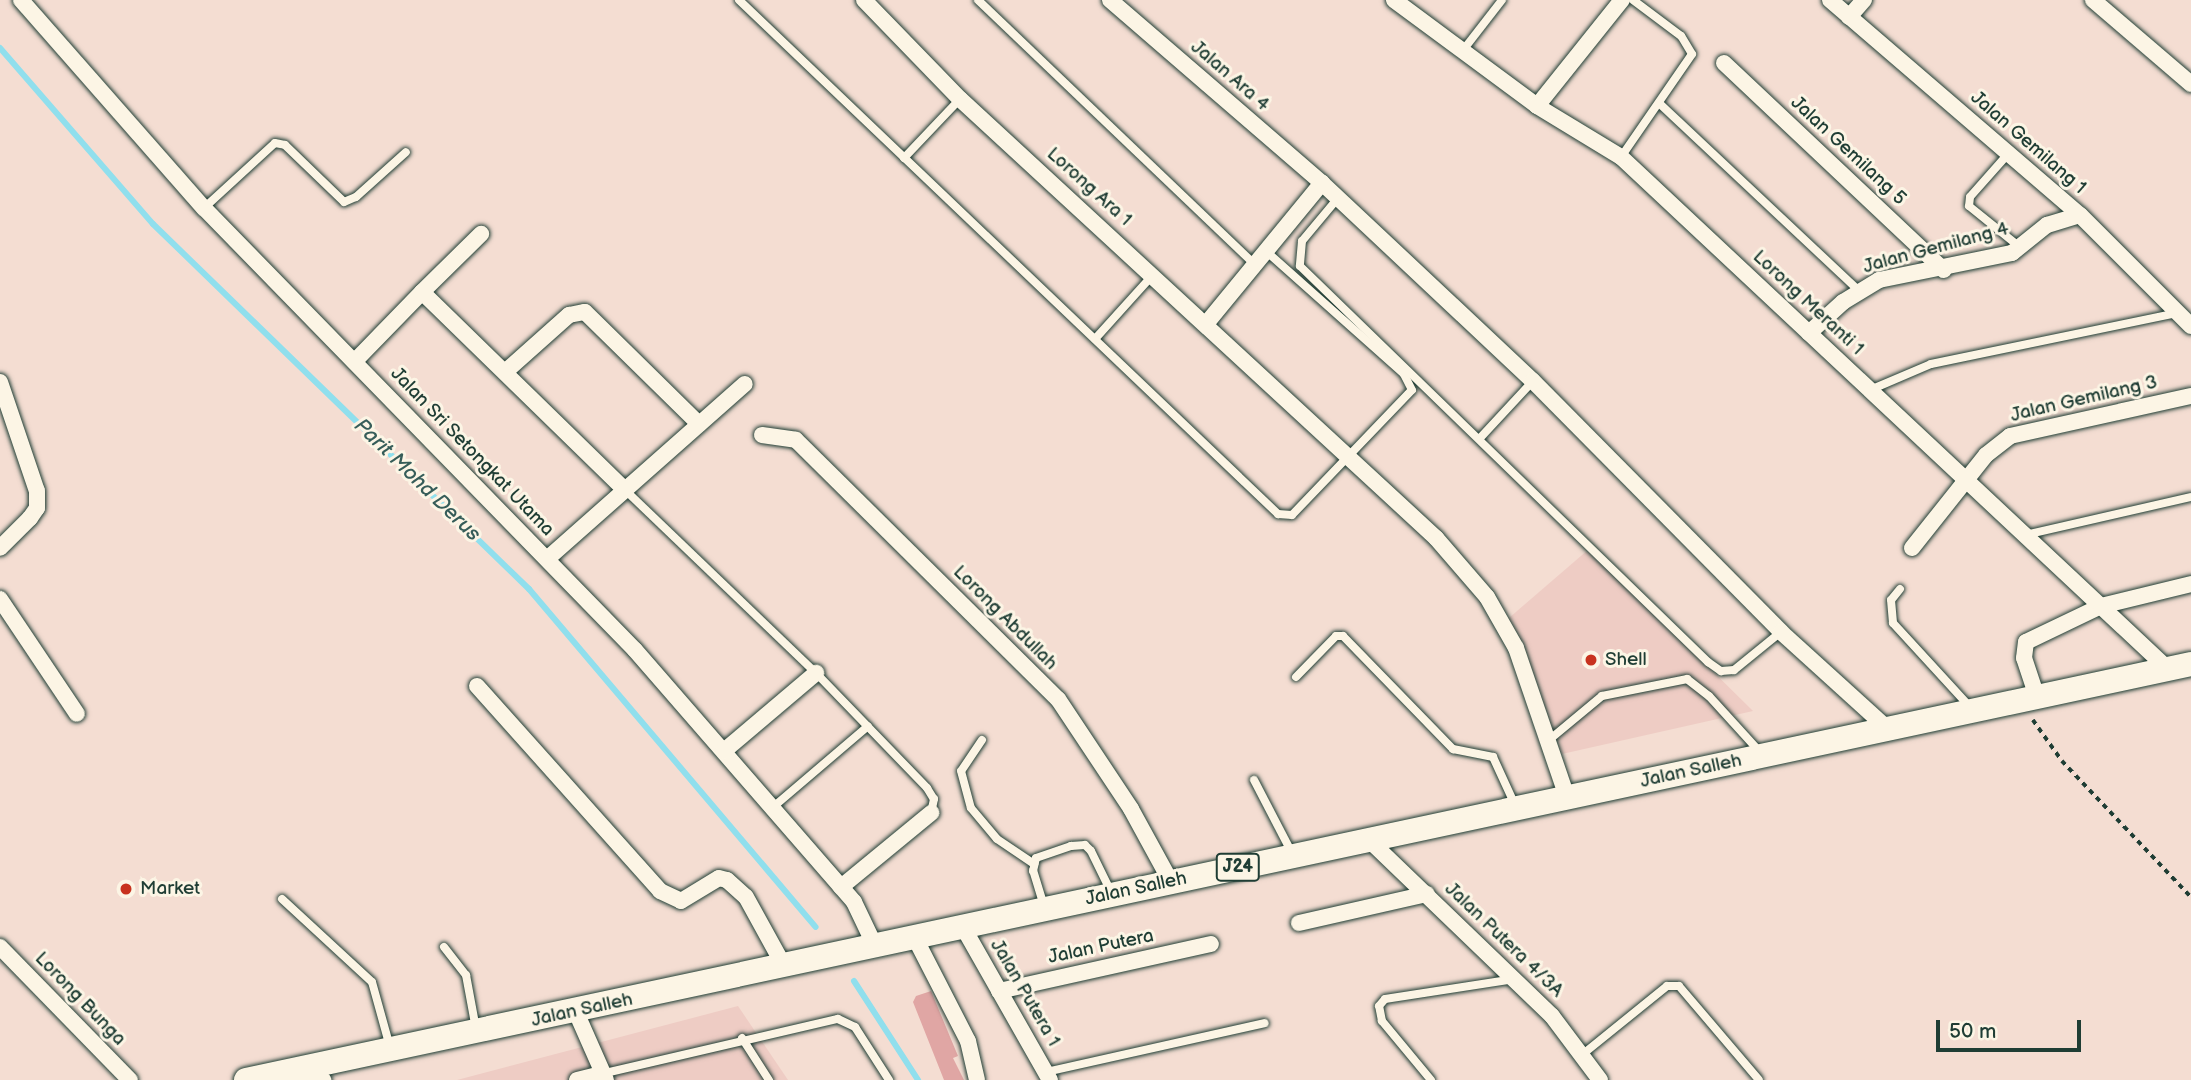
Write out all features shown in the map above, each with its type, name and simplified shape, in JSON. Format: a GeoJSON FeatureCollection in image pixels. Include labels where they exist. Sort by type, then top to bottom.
{"type":"FeatureCollection","features":[{"type":"Feature","properties":{"kind":"main road","name":"Jalan Salleh"},"geometry":{"type":"LineString","coordinates":[[246,1080],[576,1012],[1171,881],[2179,667]]}},
{"type":"Feature","properties":{"kind":"street","name":"Jalan Sri Setongkat Utama"},"geometry":{"type":"LineString","coordinates":[[21,0],[204,208],[547,559],[724,751],[866,919],[875,946]]}},
{"type":"Feature","properties":{"kind":"street","name":"Lorong Ara 1"},"geometry":{"type":"LineString","coordinates":[[864,0],[960,99],[1154,274],[1287,402],[1349,454],[1436,538],[1487,597],[1516,648],[1567,797]]}},
{"type":"Feature","properties":{"kind":"street","name":"Jalan Ara 4"},"geometry":{"type":"LineString","coordinates":[[1110,0],[1322,183],[1533,382],[1781,632],[1888,729]]}},
{"type":"Feature","properties":{"kind":"street","name":"Lorong Meranti 1"},"geometry":{"type":"LineString","coordinates":[[1394,0],[1464,49],[1537,106],[1621,157],[2101,606],[2179,667]]}},
{"type":"Feature","properties":{"kind":"street"},"geometry":{"type":"LineString","coordinates":[[1537,106],[1622,0]]}},
{"type":"Feature","properties":{"kind":"street","name":"Jalan Gemilang 1"},"geometry":{"type":"LineString","coordinates":[[1830,0],[2080,215],[2191,326]]}},
{"type":"Feature","properties":{"kind":"street"},"geometry":{"type":"LineString","coordinates":[[1849,17],[1864,0]]}},
{"type":"Feature","properties":{"kind":"street"},"geometry":{"type":"LineString","coordinates":[[2093,0],[2191,84]]}},
{"type":"Feature","properties":{"kind":"street","name":"Jalan Gemilang 5"},"geometry":{"type":"LineString","coordinates":[[1724,62],[1944,270]]}},
{"type":"Feature","properties":{"kind":"street"},"geometry":{"type":"LineString","coordinates":[[1206,324],[1322,183]]}},
{"type":"Feature","properties":{"kind":"street","name":"Jalan Gemilang 4"},"geometry":{"type":"LineString","coordinates":[[1809,333],[1858,290],[1879,280],[1944,270],[2021,248],[2047,225],[2080,215]]}},
{"type":"Feature","properties":{"kind":"street"},"geometry":{"type":"LineString","coordinates":[[355,361],[481,234]]}},
{"type":"Feature","properties":{"kind":"street"},"geometry":{"type":"LineString","coordinates":[[422,292],[625,490]]}},
{"type":"Feature","properties":{"kind":"street"},"geometry":{"type":"LineString","coordinates":[[505,372],[569,315],[585,312],[699,424]]}},
{"type":"Feature","properties":{"kind":"street"},"geometry":{"type":"LineString","coordinates":[[0,382],[37,491],[37,508],[0,548]]}},
{"type":"Feature","properties":{"kind":"street"},"geometry":{"type":"LineString","coordinates":[[547,559],[745,384]]}},
{"type":"Feature","properties":{"kind":"street","name":"Jalan Gemilang 3"},"geometry":{"type":"LineString","coordinates":[[1912,548],[1993,447],[2019,431],[2191,396]]}},
{"type":"Feature","properties":{"kind":"street","name":"Lorong Abdullah"},"geometry":{"type":"LineString","coordinates":[[762,435],[796,440],[1058,699],[1130,809],[1171,881]]}},
{"type":"Feature","properties":{"kind":"street"},"geometry":{"type":"LineString","coordinates":[[2029,699],[2024,658],[2026,642],[2101,606],[2191,584]]}},
{"type":"Feature","properties":{"kind":"street"},"geometry":{"type":"LineString","coordinates":[[0,599],[77,714]]}},
{"type":"Feature","properties":{"kind":"street"},"geometry":{"type":"LineString","coordinates":[[724,751],[816,673]]}},
{"type":"Feature","properties":{"kind":"street"},"geometry":{"type":"LineString","coordinates":[[477,686],[660,891],[681,901],[719,878],[727,880],[746,897],[784,966]]}},
{"type":"Feature","properties":{"kind":"street"},"geometry":{"type":"LineString","coordinates":[[841,887],[931,813]]}},
{"type":"Feature","properties":{"kind":"street","name":"Jalan Putera 4/3A"},"geometry":{"type":"LineString","coordinates":[[1368,839],[1514,979],[1583,1054],[1600,1080]]}},
{"type":"Feature","properties":{"kind":"street"},"geometry":{"type":"LineString","coordinates":[[1299,923],[1427,894]]}},
{"type":"Feature","properties":{"kind":"street","name":"Jalan Putera 1"},"geometry":{"type":"LineString","coordinates":[[963,927],[1048,1076]]}},
{"type":"Feature","properties":{"kind":"street"},"geometry":{"type":"LineString","coordinates":[[915,937],[968,1041],[977,1080]]}},
{"type":"Feature","properties":{"kind":"street","name":"Jalan Putera"},"geometry":{"type":"LineString","coordinates":[[999,990],[1211,944]]}},
{"type":"Feature","properties":{"kind":"street","name":"Lorong Bunga"},"geometry":{"type":"LineString","coordinates":[[0,947],[130,1080]]}},
{"type":"Feature","properties":{"kind":"street"},"geometry":{"type":"LineString","coordinates":[[576,1012],[603,1077],[577,1080]]}},
{"type":"Feature","properties":{"kind":"street"},"geometry":{"type":"LineString","coordinates":[[285,1072],[323,1080]]}},
{"type":"Feature","properties":{"kind":"lane"},"geometry":{"type":"LineString","coordinates":[[739,0],[1278,514],[1292,515],[1349,454],[1407,398],[1410,382],[1266,251]]}},
{"type":"Feature","properties":{"kind":"lane"},"geometry":{"type":"LineString","coordinates":[[978,0],[1255,265]]}},
{"type":"Feature","properties":{"kind":"lane"},"geometry":{"type":"LineString","coordinates":[[1464,49],[1502,0]]}},
{"type":"Feature","properties":{"kind":"lane"},"geometry":{"type":"LineString","coordinates":[[1621,157],[1686,68],[1691,48],[1633,0]]}},
{"type":"Feature","properties":{"kind":"lane"},"geometry":{"type":"LineString","coordinates":[[904,158],[960,99]]}},
{"type":"Feature","properties":{"kind":"lane"},"geometry":{"type":"LineString","coordinates":[[1660,104],[1858,290]]}},
{"type":"Feature","properties":{"kind":"lane"},"geometry":{"type":"LineString","coordinates":[[204,208],[275,143],[285,145],[344,202],[356,197],[406,152]]}},
{"type":"Feature","properties":{"kind":"lane"},"geometry":{"type":"LineString","coordinates":[[2008,154],[1970,197],[1969,206],[2021,248]]}},
{"type":"Feature","properties":{"kind":"lane"},"geometry":{"type":"LineString","coordinates":[[1338,198],[1302,241],[1300,266],[1481,437],[1721,671],[1734,670],[1781,632]]}},
{"type":"Feature","properties":{"kind":"lane"},"geometry":{"type":"LineString","coordinates":[[1095,340],[1154,274]]}},
{"type":"Feature","properties":{"kind":"lane"},"geometry":{"type":"LineString","coordinates":[[1870,390],[1931,364],[2178,313]]}},
{"type":"Feature","properties":{"kind":"lane"},"geometry":{"type":"LineString","coordinates":[[1481,437],[1533,382]]}},
{"type":"Feature","properties":{"kind":"lane"},"geometry":{"type":"LineString","coordinates":[[625,490],[816,673],[927,788],[934,799],[931,813]]}},
{"type":"Feature","properties":{"kind":"lane"},"geometry":{"type":"LineString","coordinates":[[2025,535],[2191,497]]}},
{"type":"Feature","properties":{"kind":"lane"},"geometry":{"type":"LineString","coordinates":[[1900,589],[1891,600],[1893,623],[1973,711]]}},
{"type":"Feature","properties":{"kind":"lane"},"geometry":{"type":"LineString","coordinates":[[1296,677],[1336,636],[1343,636],[1444,742],[1453,749],[1493,757],[1517,808]]}},
{"type":"Feature","properties":{"kind":"lane"},"geometry":{"type":"LineString","coordinates":[[1549,740],[1602,696],[1687,679],[1709,696],[1763,755]]}},
{"type":"Feature","properties":{"kind":"lane"},"geometry":{"type":"LineString","coordinates":[[772,808],[868,726]]}},
{"type":"Feature","properties":{"kind":"lane"},"geometry":{"type":"LineString","coordinates":[[982,740],[961,771],[971,808],[997,839],[1034,864],[1045,909]]}},
{"type":"Feature","properties":{"kind":"lane"},"geometry":{"type":"LineString","coordinates":[[1254,780],[1293,856]]}},
{"type":"Feature","properties":{"kind":"lane"},"geometry":{"type":"LineString","coordinates":[[1034,864],[1041,854],[1084,845],[1112,894]]}},
{"type":"Feature","properties":{"kind":"lane"},"geometry":{"type":"LineString","coordinates":[[282,899],[372,982],[390,1050]]}},
{"type":"Feature","properties":{"kind":"lane"},"geometry":{"type":"LineString","coordinates":[[444,947],[466,975],[476,1032]]}},
{"type":"Feature","properties":{"kind":"lane"},"geometry":{"type":"LineString","coordinates":[[1431,1080],[1382,1021],[1379,1006],[1385,999],[1514,979]]}},
{"type":"Feature","properties":{"kind":"lane"},"geometry":{"type":"LineString","coordinates":[[1583,1054],[1667,986],[1679,986],[1759,1080]]}},
{"type":"Feature","properties":{"kind":"lane"},"geometry":{"type":"LineString","coordinates":[[603,1077],[742,1038],[838,1019],[855,1027],[888,1080]]}},
{"type":"Feature","properties":{"kind":"lane"},"geometry":{"type":"LineString","coordinates":[[1048,1076],[1265,1023]]}},
{"type":"Feature","properties":{"kind":"lane"},"geometry":{"type":"LineString","coordinates":[[742,1038],[769,1080]]}},
{"type":"Feature","properties":{"kind":"path"},"geometry":{"type":"LineString","coordinates":[[2029,699],[2063,761],[2191,897]]}},
{"type":"Feature","properties":{"kind":"shaded area"},"geometry":{"type":"Polygon","coordinates":[[[1589,549],[1753,711],[1562,754],[1509,618],[1589,549]]]}},
{"type":"Feature","properties":{"kind":"shaded area"},"geometry":{"type":"Polygon","coordinates":[[[738,1006],[788,1080],[457,1080],[738,1006]]]}},
{"type":"Feature","properties":{"kind":"building"},"geometry":{"type":"Polygon","coordinates":[[[931,991],[958,1056],[953,1058],[964,1080],[944,1080],[913,1002],[916,996],[931,991]]]}},
{"type":"Feature","properties":{"kind":"waterway","name":"Parit Mohd Derus"},"geometry":{"type":"LineString","coordinates":[[0,48],[153,224],[529,589],[816,927]]}},
{"type":"Feature","properties":{"kind":"waterway"},"geometry":{"type":"LineString","coordinates":[[854,981],[918,1080]]}},
{"type":"Feature","properties":{"kind":"place","name":"Shell"},"geometry":{"type":"Point","coordinates":[1591,660]}},
{"type":"Feature","properties":{"kind":"place","name":"Market"},"geometry":{"type":"Point","coordinates":[126,889]}}]}
